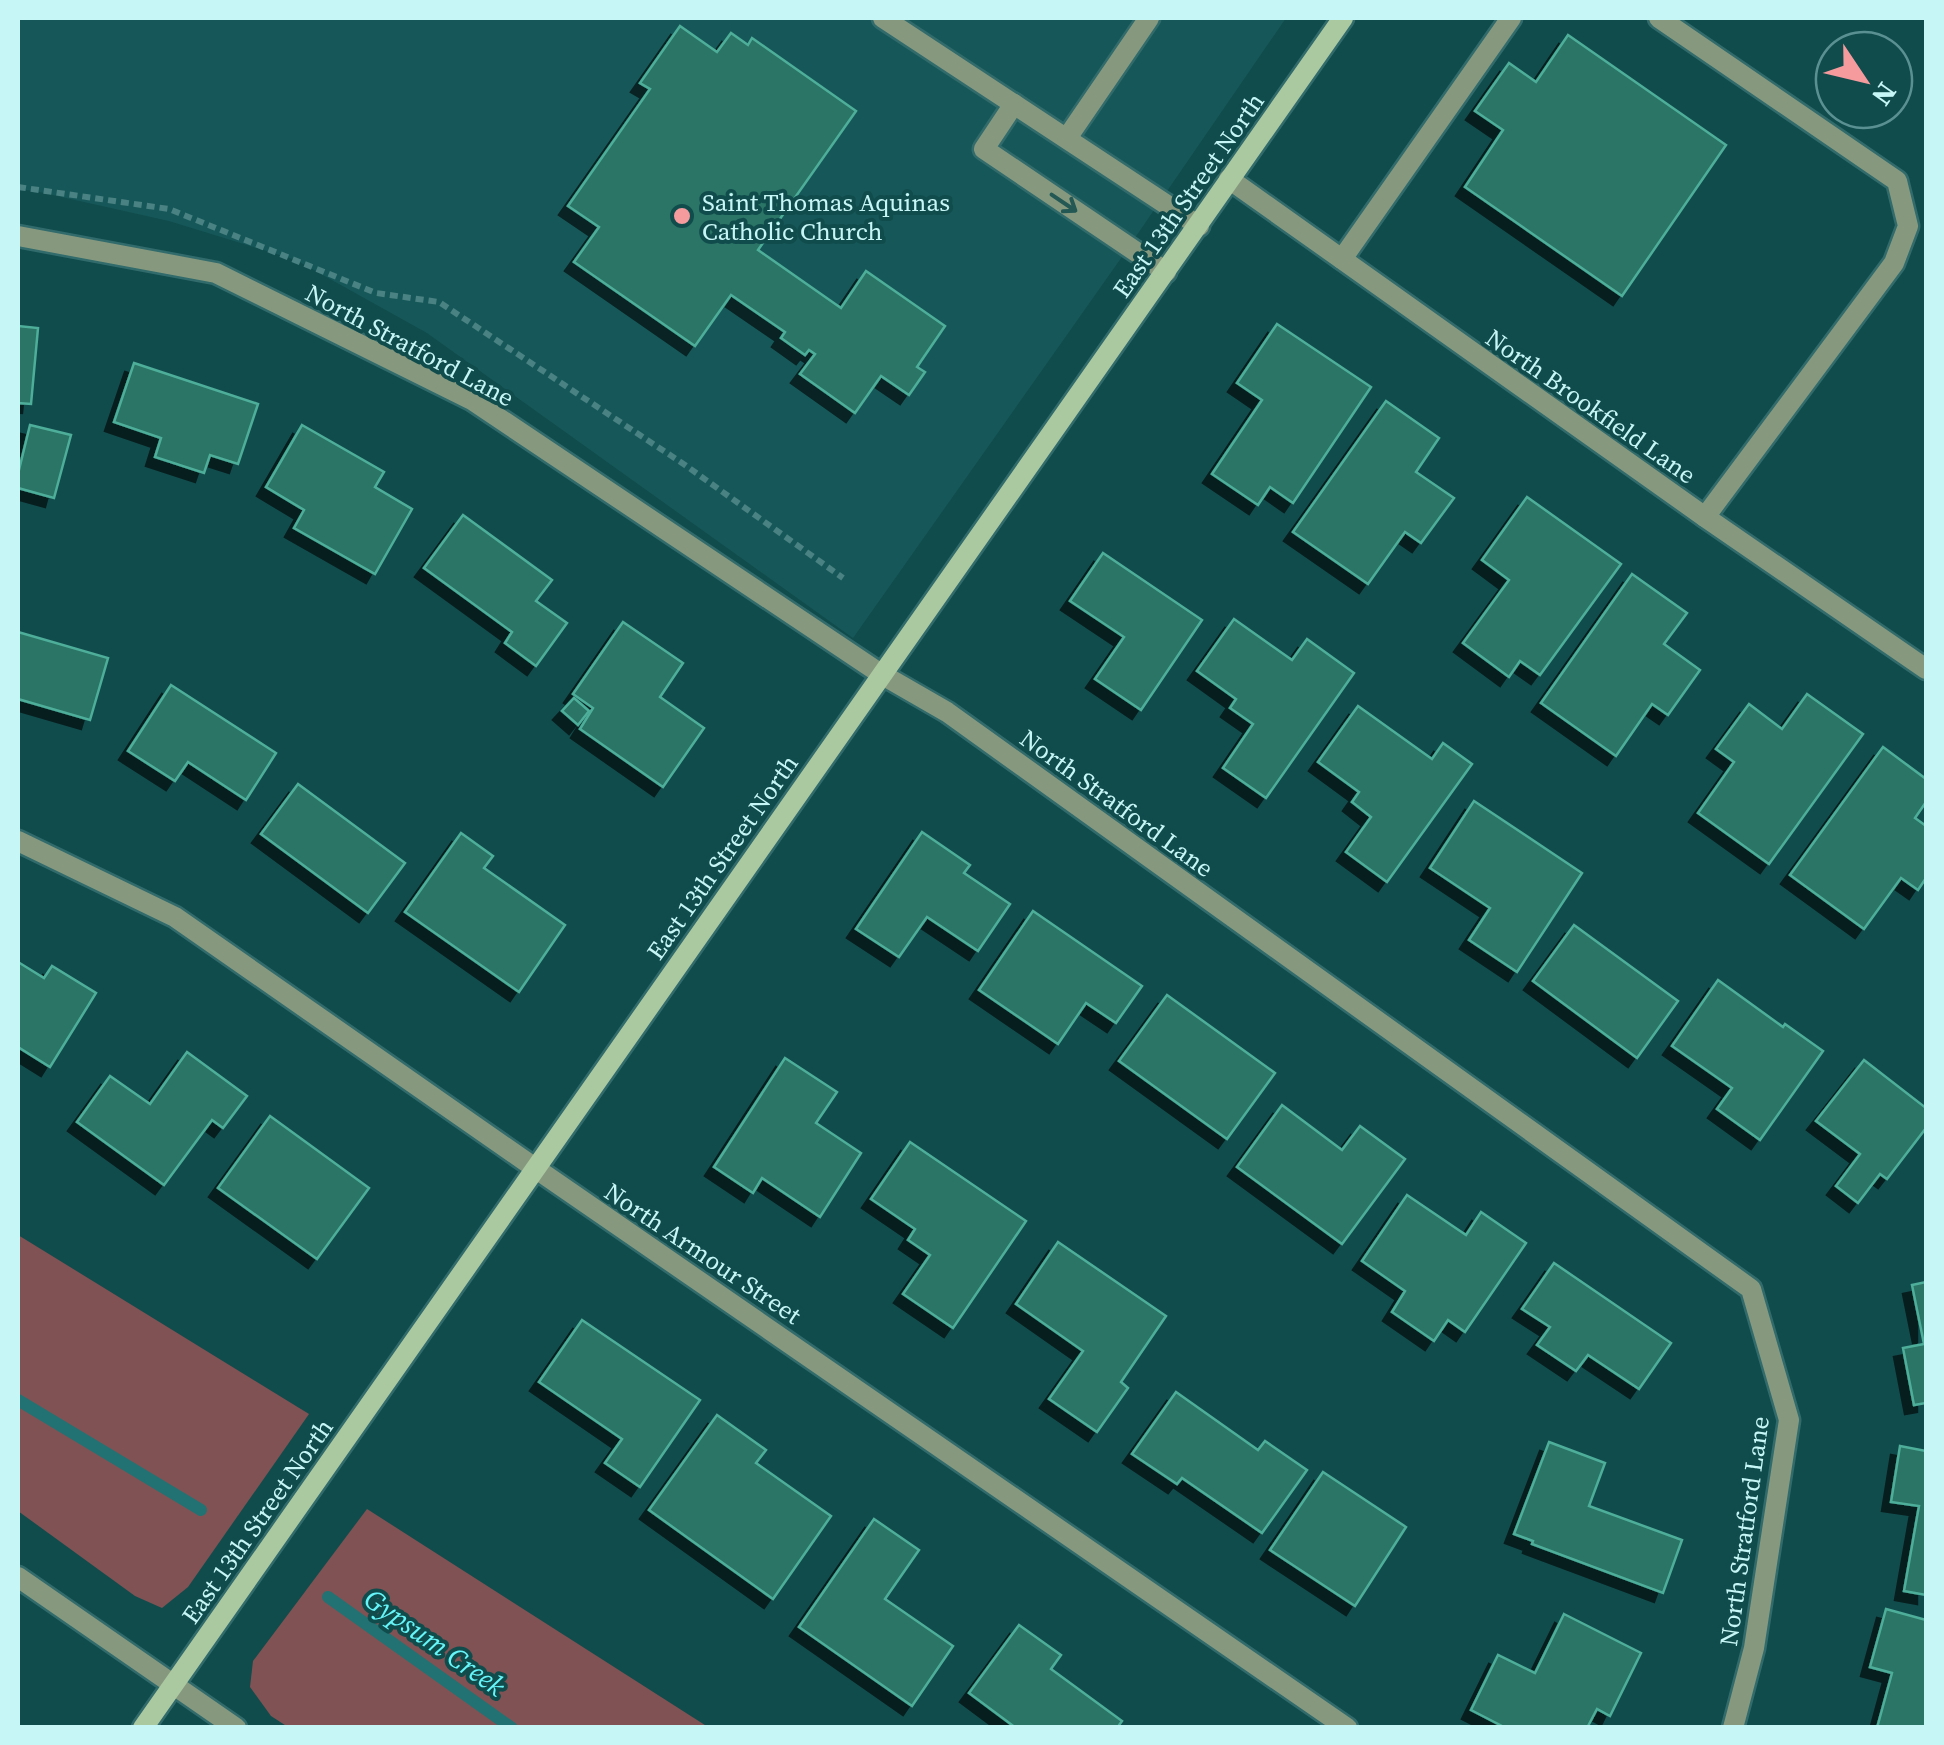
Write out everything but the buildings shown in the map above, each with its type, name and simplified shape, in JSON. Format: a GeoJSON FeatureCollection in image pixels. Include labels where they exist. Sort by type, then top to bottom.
{"type":"FeatureCollection","features":[{"type":"Feature","properties":{"kind":"main road","name":"East 13th Street North"},"geometry":{"type":"LineString","coordinates":[[143,1728],[1343,18]]}},
{"type":"Feature","properties":{"kind":"street"},"geometry":{"type":"LineString","coordinates":[[883,18],[1199,226]]}},
{"type":"Feature","properties":{"kind":"street"},"geometry":{"type":"LineString","coordinates":[[1067,138],[1149,18]]}},
{"type":"Feature","properties":{"kind":"street"},"geometry":{"type":"LineString","coordinates":[[1342,259],[1511,18]]}},
{"type":"Feature","properties":{"kind":"street"},"geometry":{"type":"LineString","coordinates":[[1660,18],[1897,181],[1908,226],[1894,263],[1704,517]]}},
{"type":"Feature","properties":{"kind":"street"},"geometry":{"type":"LineString","coordinates":[[1014,104],[984,149],[1166,272]]}},
{"type":"Feature","properties":{"kind":"street","name":"North Brookfield Lane"},"geometry":{"type":"LineString","coordinates":[[1229,179],[1704,517],[1926,669]]}},
{"type":"Feature","properties":{"kind":"street","name":"North Stratford Lane"},"geometry":{"type":"LineString","coordinates":[[18,236],[216,273],[472,400],[881,674],[947,712],[1750,1289],[1789,1420],[1754,1648],[1733,1728]]}},
{"type":"Feature","properties":{"kind":"street","name":"North Armour Street"},"geometry":{"type":"LineString","coordinates":[[18,840],[176,917],[1347,1728]]}},
{"type":"Feature","properties":{"kind":"street"},"geometry":{"type":"LineString","coordinates":[[18,1577],[236,1728]]}},
{"type":"Feature","properties":{"kind":"path"},"geometry":{"type":"LineString","coordinates":[[18,187],[169,209],[376,294],[439,302],[685,465],[843,578]]}},
{"type":"Feature","properties":{"kind":"shaded area"},"geometry":{"type":"Polygon","coordinates":[[[18,18],[1286,18],[853,638],[427,333],[296,260],[169,221],[18,189],[18,18]]]}},
{"type":"Feature","properties":{"kind":"shaded area"},"geometry":{"type":"Polygon","coordinates":[[[18,1235],[309,1414],[188,1587],[162,1608],[135,1596],[18,1511],[18,1235]]]}},
{"type":"Feature","properties":{"kind":"shaded area"},"geometry":{"type":"Polygon","coordinates":[[[367,1509],[708,1727],[288,1727],[271,1716],[250,1687],[253,1661],[367,1509]]]}},
{"type":"Feature","properties":{"kind":"waterway","name":"Gypsum Creek"},"geometry":{"type":"LineString","coordinates":[[18,1400],[201,1510]]}},
{"type":"Feature","properties":{"kind":"waterway","name":"Gypsum Creek"},"geometry":{"type":"LineString","coordinates":[[328,1597],[512,1728]]}},
{"type":"Feature","properties":{"kind":"place","name":"Saint Thomas Aquinas Catholic Church"},"geometry":{"type":"Point","coordinates":[682,216]}}]}
